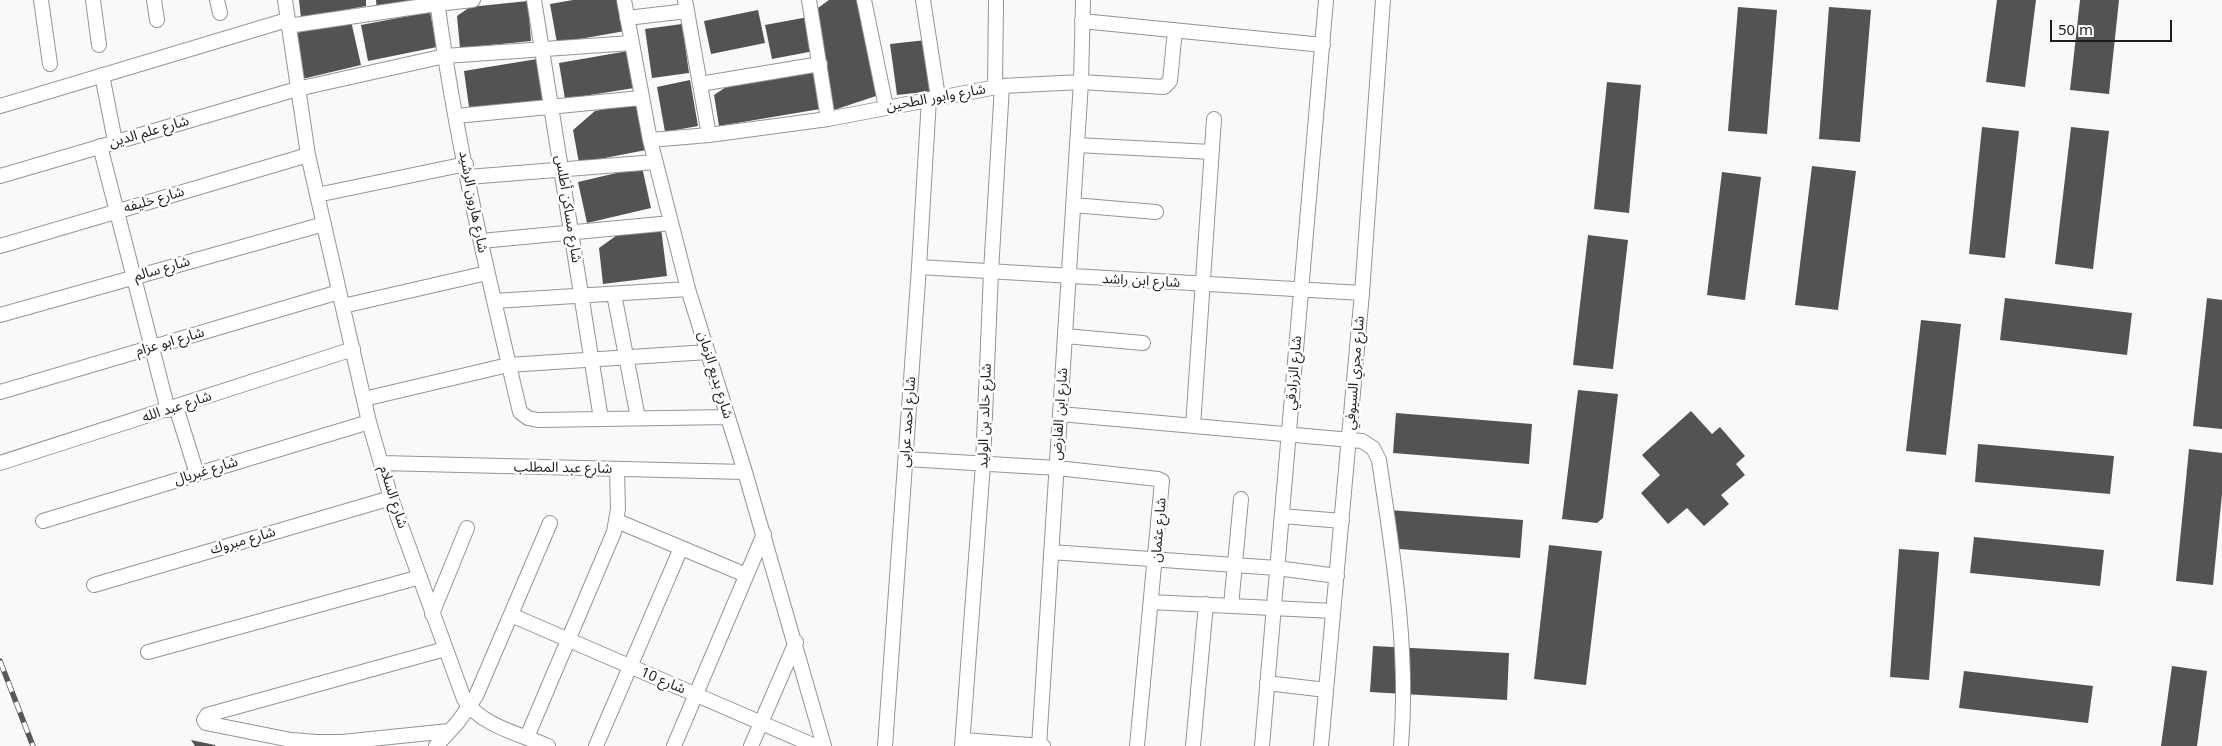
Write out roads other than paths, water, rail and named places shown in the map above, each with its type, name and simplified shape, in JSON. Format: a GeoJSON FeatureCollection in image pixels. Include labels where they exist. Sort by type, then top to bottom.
{"type":"FeatureCollection","features":[{"type":"Feature","properties":{"kind":"street"},"geometry":{"type":"LineString","coordinates":[[41,0],[50,64]]}},
{"type":"Feature","properties":{"kind":"street"},"geometry":{"type":"LineString","coordinates":[[93,0],[100,46]]}},
{"type":"Feature","properties":{"kind":"street"},"geometry":{"type":"LineString","coordinates":[[154,0],[157,20]]}},
{"type":"Feature","properties":{"kind":"street","name":"شارع السلام"},"geometry":{"type":"LineString","coordinates":[[285,0],[308,155],[369,422],[392,498],[432,614],[469,708]]}},
{"type":"Feature","properties":{"kind":"street"},"geometry":{"type":"LineString","coordinates":[[0,106],[102,75],[288,23],[437,2],[474,0]]}},
{"type":"Feature","properties":{"kind":"street","name":"شارع مساكن أطلس"},"geometry":{"type":"LineString","coordinates":[[534,0],[602,419]]}},
{"type":"Feature","properties":{"kind":"street","name":"شارع بديع الزمان"},"geometry":{"type":"LineString","coordinates":[[624,0],[650,140],[688,289],[746,472],[796,642],[824,746]]}},
{"type":"Feature","properties":{"kind":"street"},"geometry":{"type":"LineString","coordinates":[[809,0],[828,119]]}},
{"type":"Feature","properties":{"kind":"street"},"geometry":{"type":"LineString","coordinates":[[864,0],[886,107]]}},
{"type":"Feature","properties":{"kind":"street","name":"شارع احمد عرابى"},"geometry":{"type":"LineString","coordinates":[[885,746],[933,98],[923,0]]}},
{"type":"Feature","properties":{"kind":"street","name":"شارع خالد بن الوليد"},"geometry":{"type":"LineString","coordinates":[[963,743],[983,464],[998,87],[996,0]]}},
{"type":"Feature","properties":{"kind":"street","name":"شارع ابن الفارض"},"geometry":{"type":"LineString","coordinates":[[1039,746],[1081,82],[1083,0]]}},
{"type":"Feature","properties":{"kind":"street","name":"شارع الزرادقي"},"geometry":{"type":"LineString","coordinates":[[1262,746],[1326,0]]}},
{"type":"Feature","properties":{"kind":"street","name":"شارع مجري السيوفي"},"geometry":{"type":"LineString","coordinates":[[1321,746],[1362,293],[1383,0]]}},
{"type":"Feature","properties":{"kind":"street","name":"شارع هارون الرشيد"},"geometry":{"type":"LineString","coordinates":[[437,2],[444,56],[487,273],[520,412],[528,418],[538,420],[602,419]]}},
{"type":"Feature","properties":{"kind":"street"},"geometry":{"type":"LineString","coordinates":[[627,18],[686,5],[709,135]]}},
{"type":"Feature","properties":{"kind":"street"},"geometry":{"type":"LineString","coordinates":[[1082,21],[1323,45]]}},
{"type":"Feature","properties":{"kind":"street","name":"شارع وابور الطحين"},"geometry":{"type":"LineString","coordinates":[[650,140],[709,135],[828,119],[998,87],[1081,82],[1164,87],[1170,81],[1175,30]]}},
{"type":"Feature","properties":{"kind":"street","name":"شارع علم الدين"},"geometry":{"type":"LineString","coordinates":[[0,176],[298,89],[444,56],[631,43]]}},
{"type":"Feature","properties":{"kind":"street"},"geometry":{"type":"LineString","coordinates":[[700,84],[820,64]]}},
{"type":"Feature","properties":{"kind":"street"},"geometry":{"type":"LineString","coordinates":[[102,75],[115,142]]}},
{"type":"Feature","properties":{"kind":"street"},"geometry":{"type":"LineString","coordinates":[[456,116],[641,98]]}},
{"type":"Feature","properties":{"kind":"street"},"geometry":{"type":"LineString","coordinates":[[1193,426],[1214,120]]}},
{"type":"Feature","properties":{"kind":"street"},"geometry":{"type":"LineString","coordinates":[[1077,145],[1212,152]]}},
{"type":"Feature","properties":{"kind":"street"},"geometry":{"type":"LineString","coordinates":[[100,146],[152,347],[172,409],[197,474]]}},
{"type":"Feature","properties":{"kind":"street","name":"شارع خليفه"},"geometry":{"type":"LineString","coordinates":[[0,246],[308,155]]}},
{"type":"Feature","properties":{"kind":"street"},"geometry":{"type":"LineString","coordinates":[[317,195],[467,170],[561,170],[655,162]]}},
{"type":"Feature","properties":{"kind":"street"},"geometry":{"type":"LineString","coordinates":[[1073,205],[1156,212]]}},
{"type":"Feature","properties":{"kind":"street"},"geometry":{"type":"LineString","coordinates":[[481,241],[671,223]]}},
{"type":"Feature","properties":{"kind":"street","name":"شارع سالم"},"geometry":{"type":"LineString","coordinates":[[0,315],[324,224]]}},
{"type":"Feature","properties":{"kind":"street","name":"شارع ابن راشد"},"geometry":{"type":"LineString","coordinates":[[919,267],[1362,293]]}},
{"type":"Feature","properties":{"kind":"street"},"geometry":{"type":"LineString","coordinates":[[343,306],[487,273]]}},
{"type":"Feature","properties":{"kind":"street"},"geometry":{"type":"LineString","coordinates":[[494,301],[688,289]]}},
{"type":"Feature","properties":{"kind":"street","name":"شارع ابو عزام"},"geometry":{"type":"LineString","coordinates":[[0,392],[340,292]]}},
{"type":"Feature","properties":{"kind":"street"},"geometry":{"type":"LineString","coordinates":[[614,294],[638,418]]}},
{"type":"Feature","properties":{"kind":"street"},"geometry":{"type":"LineString","coordinates":[[1065,336],[1143,343]]}},
{"type":"Feature","properties":{"kind":"street","name":"شارع عبد الله"},"geometry":{"type":"LineString","coordinates":[[0,463],[353,349]]}},
{"type":"Feature","properties":{"kind":"street"},"geometry":{"type":"LineString","coordinates":[[364,399],[508,365],[708,352]]}},
{"type":"Feature","properties":{"kind":"street"},"geometry":{"type":"LineString","coordinates":[[1060,414],[1362,441],[1373,448],[1379,460],[1398,591],[1404,652],[1404,714],[1401,746]]}},
{"type":"Feature","properties":{"kind":"street"},"geometry":{"type":"LineString","coordinates":[[602,419],[728,416]]}},
{"type":"Feature","properties":{"kind":"street","name":"شارع غبريال"},"geometry":{"type":"LineString","coordinates":[[43,521],[369,422]]}},
{"type":"Feature","properties":{"kind":"street","name":"شارع عثمان"},"geometry":{"type":"LineString","coordinates":[[906,459],[1057,468],[1161,479],[1163,484],[1137,746]]}},
{"type":"Feature","properties":{"kind":"street","name":"شارع عبد المطلب"},"geometry":{"type":"LineString","coordinates":[[382,463],[746,472]]}},
{"type":"Feature","properties":{"kind":"street"},"geometry":{"type":"LineString","coordinates":[[527,737],[617,521],[617,469]]}},
{"type":"Feature","properties":{"kind":"street","name":"شارع مبروك"},"geometry":{"type":"LineString","coordinates":[[94,585],[392,498]]}},
{"type":"Feature","properties":{"kind":"street"},"geometry":{"type":"LineString","coordinates":[[1231,606],[1241,500]]}},
{"type":"Feature","properties":{"kind":"street"},"geometry":{"type":"LineString","coordinates":[[1282,516],[1342,521]]}},
{"type":"Feature","properties":{"kind":"street"},"geometry":{"type":"LineString","coordinates":[[617,521],[746,575]]}},
{"type":"Feature","properties":{"kind":"street"},"geometry":{"type":"LineString","coordinates":[[436,746],[469,708],[550,523]]}},
{"type":"Feature","properties":{"kind":"street"},"geometry":{"type":"LineString","coordinates":[[432,614],[467,528]]}},
{"type":"Feature","properties":{"kind":"street"},"geometry":{"type":"LineString","coordinates":[[674,746],[764,534]]}},
{"type":"Feature","properties":{"kind":"street"},"geometry":{"type":"LineString","coordinates":[[596,746],[681,548]]}},
{"type":"Feature","properties":{"kind":"street"},"geometry":{"type":"LineString","coordinates":[[1051,552],[1277,568],[1337,576]]}},
{"type":"Feature","properties":{"kind":"street"},"geometry":{"type":"LineString","coordinates":[[148,652],[420,577]]}},
{"type":"Feature","properties":{"kind":"street"},"geometry":{"type":"LineString","coordinates":[[1152,602],[1334,611]]}},
{"type":"Feature","properties":{"kind":"street"},"geometry":{"type":"LineString","coordinates":[[1193,746],[1206,604]]}},
{"type":"Feature","properties":{"kind":"street","name":"شارع 10"},"geometry":{"type":"LineString","coordinates":[[511,615],[815,746]]}},
{"type":"Feature","properties":{"kind":"street"},"geometry":{"type":"LineString","coordinates":[[751,746],[796,642]]}},
{"type":"Feature","properties":{"kind":"street"},"geometry":{"type":"LineString","coordinates":[[445,649],[207,715],[204,720],[206,723],[270,740],[342,742],[450,731]]}},
{"type":"Feature","properties":{"kind":"street"},"geometry":{"type":"LineString","coordinates":[[1268,683],[1326,690]]}},
{"type":"Feature","properties":{"kind":"street"},"geometry":{"type":"LineString","coordinates":[[469,708],[486,720],[547,746]]}},
{"type":"Feature","properties":{"kind":"street"},"geometry":{"type":"LineString","coordinates":[[963,743],[1043,746]]}},
{"type":"Feature","properties":{"kind":"railway"},"geometry":{"type":"LineString","coordinates":[[0,661],[33,746]]}}]}
